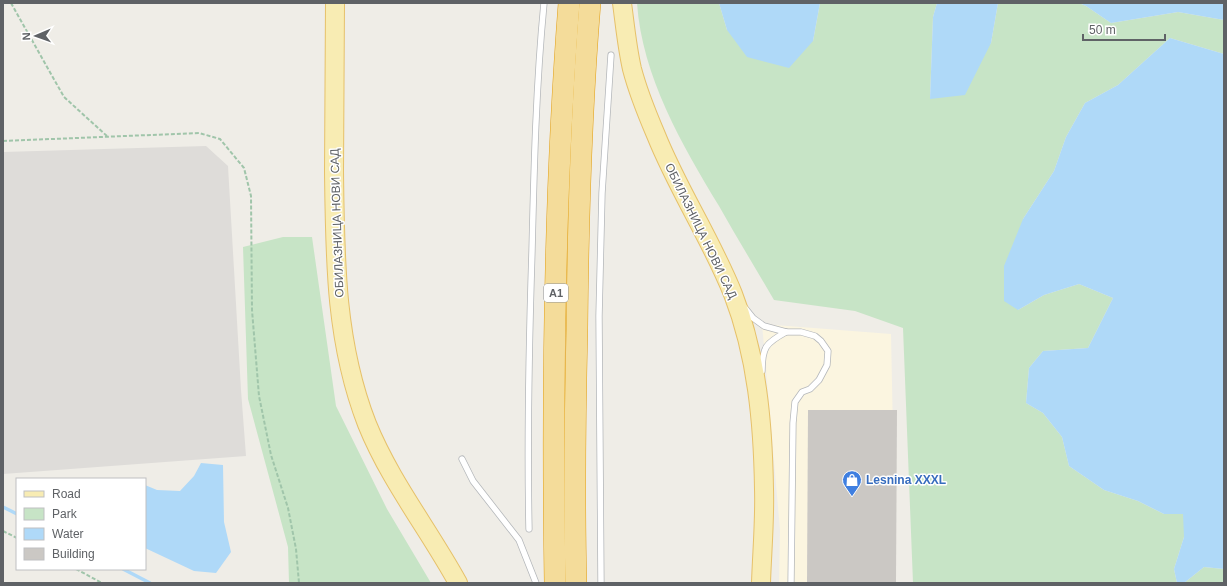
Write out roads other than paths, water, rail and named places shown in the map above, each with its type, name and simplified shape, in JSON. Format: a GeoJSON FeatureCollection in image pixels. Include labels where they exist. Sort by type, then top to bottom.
{"type":"FeatureCollection","features":[{"type":"Feature","properties":{"kind":"highway","name":"A1"},"geometry":{"type":"LineString","coordinates":[[555,583],[554,491],[557,253],[559,172],[569,3]]}},
{"type":"Feature","properties":{"kind":"highway","name":"A1"},"geometry":{"type":"LineString","coordinates":[[576,583],[574,493],[578,253],[581,159],[590,3]]}},
{"type":"Feature","properties":{"kind":"main road","name":"ОБИЛАЗНИЦА НОВИ САД"},"geometry":{"type":"LineString","coordinates":[[335,3],[334,190],[336,258],[345,348],[358,399],[376,444],[395,480],[443,556],[458,583]]}},
{"type":"Feature","properties":{"kind":"main road","name":"ОБИЛАЗНИЦА НОВИ САД"},"geometry":{"type":"LineString","coordinates":[[622,3],[626,36],[633,71],[643,103],[656,137],[705,233],[733,295],[750,349],[761,434],[764,490],[761,582]]}},
{"type":"Feature","properties":{"kind":"lane"},"geometry":{"type":"LineString","coordinates":[[529,529],[529,372],[531,274],[539,54],[544,3]]}},
{"type":"Feature","properties":{"kind":"lane"},"geometry":{"type":"LineString","coordinates":[[601,583],[600,293],[602,194],[611,55]]}},
{"type":"Feature","properties":{"kind":"lane"},"geometry":{"type":"LineString","coordinates":[[733,295],[739,299],[758,323],[786,332],[801,332],[815,336],[828,351],[825,370],[819,380],[810,389],[802,392],[795,402],[793,422],[792,583]]}},
{"type":"Feature","properties":{"kind":"lane"},"geometry":{"type":"LineString","coordinates":[[757,395],[761,387],[762,358],[764,350],[772,340],[786,332]]}},
{"type":"Feature","properties":{"kind":"lane"},"geometry":{"type":"LineString","coordinates":[[462,459],[473,481],[519,540],[536,583]]}},
{"type":"Feature","properties":{"kind":"water"},"geometry":{"type":"Polygon","coordinates":[[[719,3],[820,3],[813,41],[789,68],[747,57],[727,30],[719,3]]]}},
{"type":"Feature","properties":{"kind":"water"},"geometry":{"type":"Polygon","coordinates":[[[937,3],[998,3],[991,43],[965,95],[930,99],[933,17],[937,3]]]}},
{"type":"Feature","properties":{"kind":"water"},"geometry":{"type":"Polygon","coordinates":[[[1079,3],[1224,3],[1224,20],[1178,12],[1111,23],[1079,3]]]}},
{"type":"Feature","properties":{"kind":"water"},"geometry":{"type":"Polygon","coordinates":[[[1170,38],[1224,54],[1224,569],[1204,567],[1184,583],[1177,583],[1174,569],[1184,537],[1183,514],[1164,514],[1138,501],[1104,490],[1069,466],[1062,437],[1043,413],[1026,403],[1029,368],[1043,351],[1088,348],[1113,298],[1079,284],[1044,295],[1018,310],[1004,301],[1004,266],[1023,219],[1054,171],[1066,137],[1085,103],[1118,85],[1170,38]]]}},
{"type":"Feature","properties":{"kind":"water"},"geometry":{"type":"Polygon","coordinates":[[[201,463],[223,465],[224,522],[231,552],[216,573],[194,571],[146,548],[146,485],[157,490],[180,491],[194,476],[201,463]]]}},
{"type":"Feature","properties":{"kind":"waterway"},"geometry":{"type":"LineString","coordinates":[[3,507],[16,514]]}},
{"type":"Feature","properties":{"kind":"waterway"},"geometry":{"type":"LineString","coordinates":[[125,570],[150,583]]}},
{"type":"Feature","properties":{"kind":"place","name":"Lesnina XXXL"},"geometry":{"type":"Point","coordinates":[852,497]}}]}
